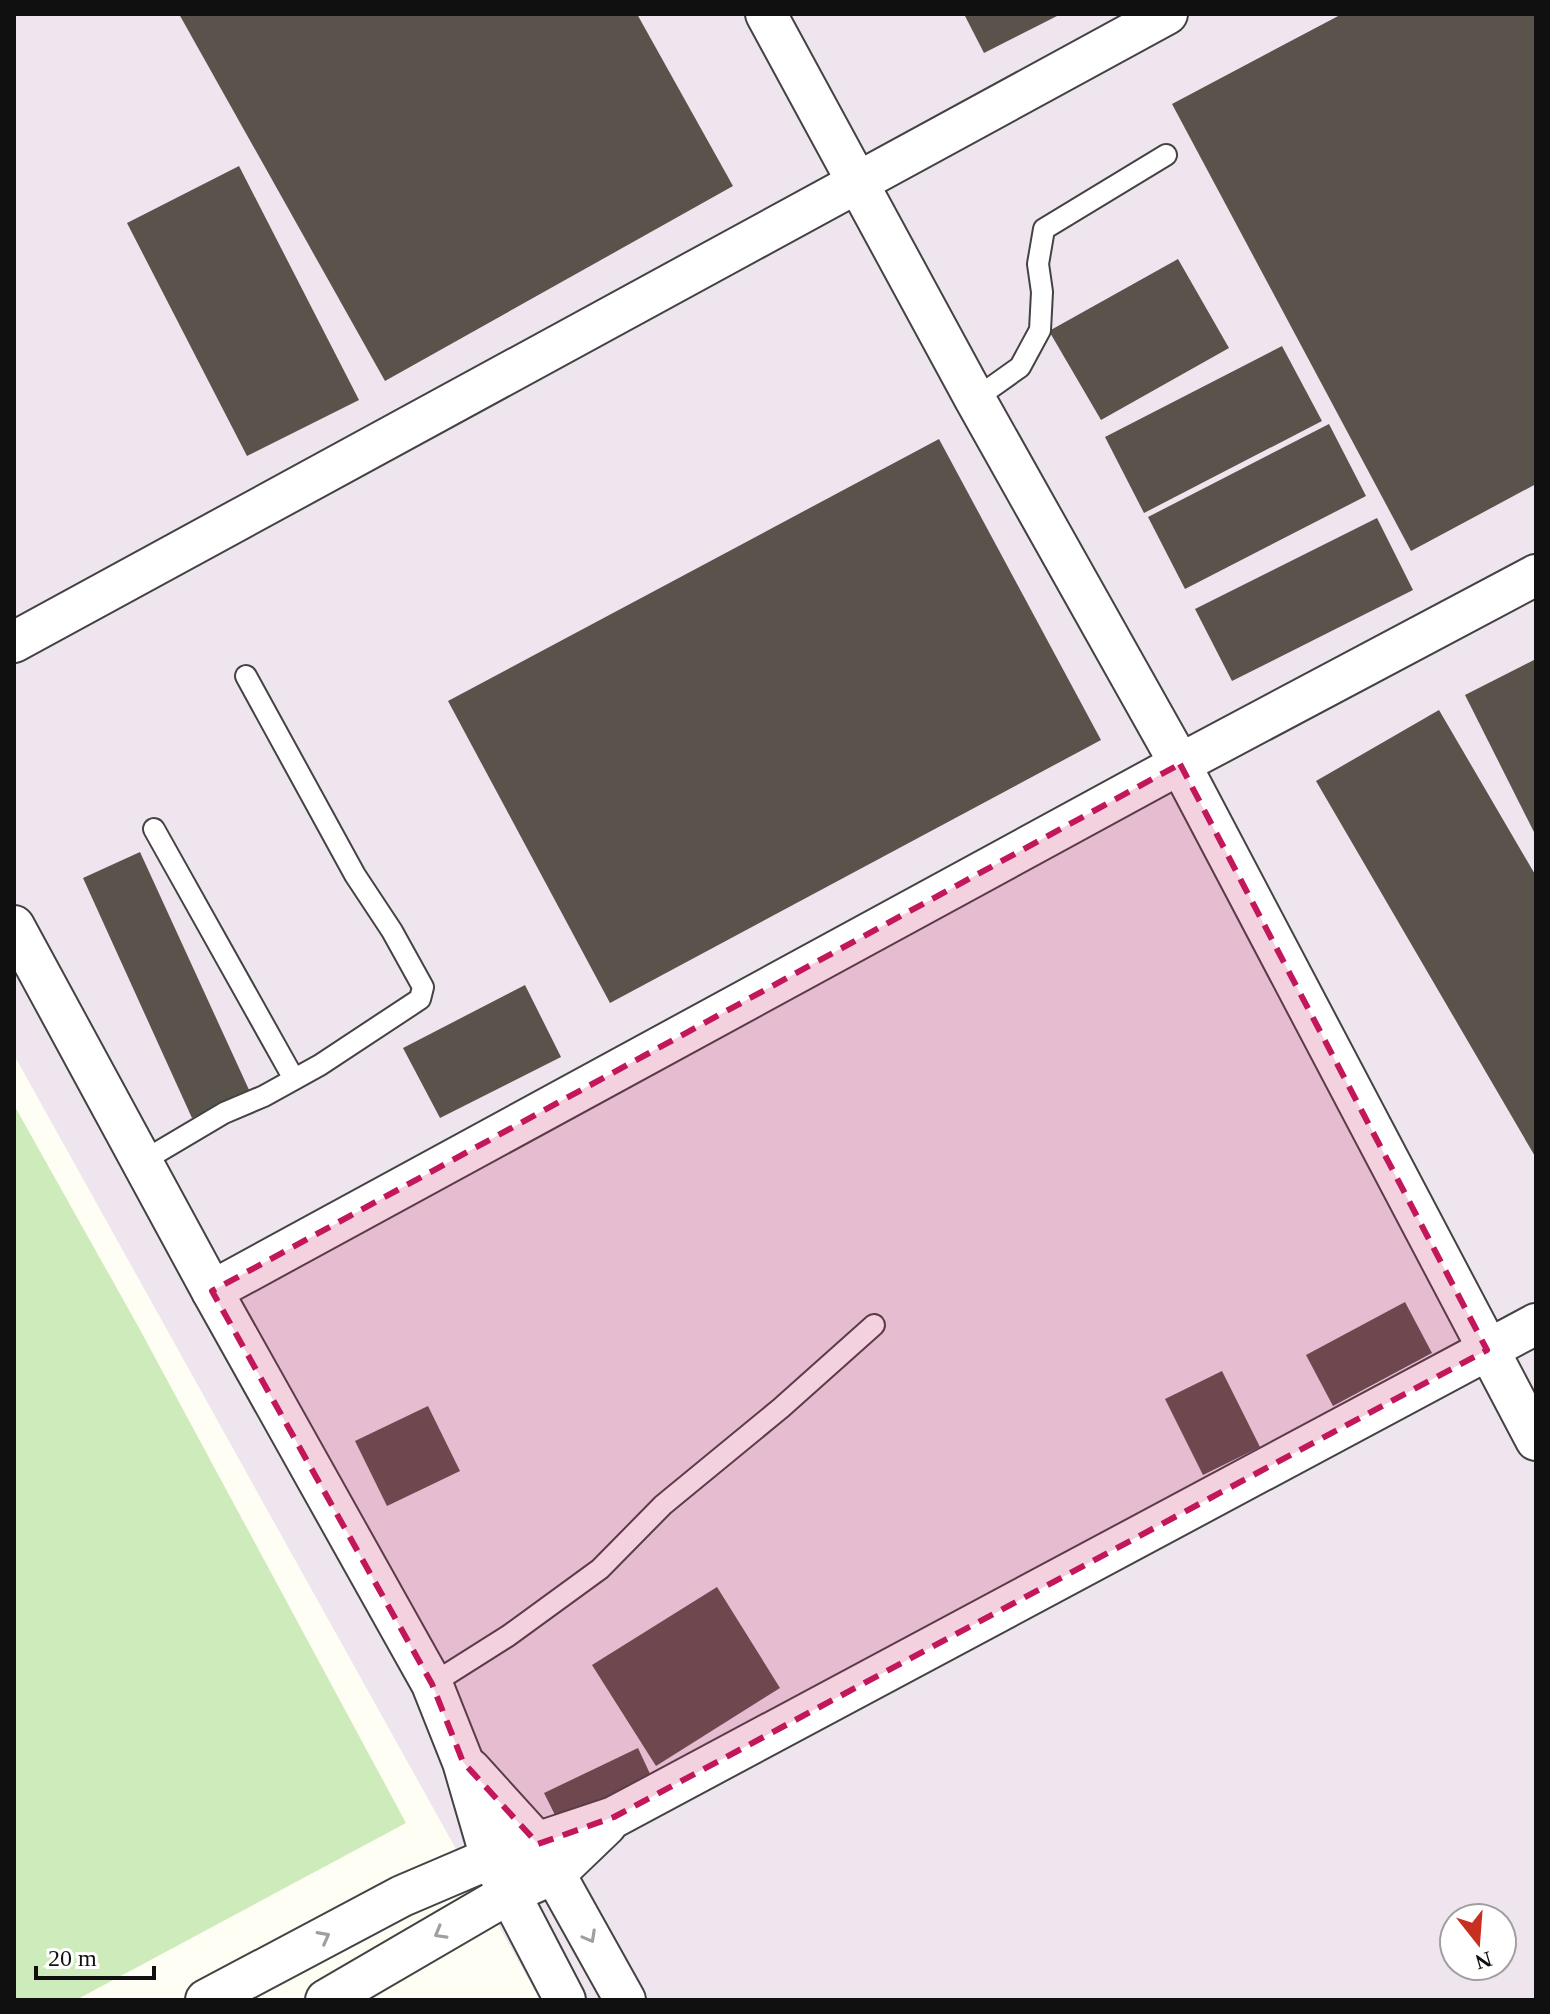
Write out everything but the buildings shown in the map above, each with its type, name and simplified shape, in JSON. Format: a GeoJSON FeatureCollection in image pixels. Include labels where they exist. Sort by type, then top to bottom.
{"type":"FeatureCollection","features":[{"type":"Feature","properties":{"kind":"street"},"geometry":{"type":"LineString","coordinates":[[766,14],[975,399],[1180,764],[1536,1440]]}},
{"type":"Feature","properties":{"kind":"street"},"geometry":{"type":"LineString","coordinates":[[14,642],[1167,14]]}},
{"type":"Feature","properties":{"kind":"street"},"geometry":{"type":"LineString","coordinates":[[212,1291],[1180,764],[1536,575]]}},
{"type":"Feature","properties":{"kind":"street"},"geometry":{"type":"LineString","coordinates":[[14,926],[212,1291],[432,1684],[463,1762],[491,1858],[565,2000]]}},
{"type":"Feature","properties":{"kind":"street"},"geometry":{"type":"LineString","coordinates":[[326,2000],[508,1894],[547,1859],[614,1817],[1536,1324]]}},
{"type":"Feature","properties":{"kind":"street"},"geometry":{"type":"LineString","coordinates":[[463,1762],[547,1859],[625,2000]]}},
{"type":"Feature","properties":{"kind":"street"},"geometry":{"type":"LineString","coordinates":[[206,2000],[402,1896],[491,1858],[547,1859]]}},
{"type":"Feature","properties":{"kind":"lane"},"geometry":{"type":"LineString","coordinates":[[975,399],[1020,367],[1040,330],[1042,292],[1038,264],[1044,229],[1166,155]]}},
{"type":"Feature","properties":{"kind":"lane"},"geometry":{"type":"LineString","coordinates":[[143,1161],[224,1113],[264,1096],[320,1065],[420,999],[423,987],[392,931],[355,875],[246,676]]}},
{"type":"Feature","properties":{"kind":"lane"},"geometry":{"type":"LineString","coordinates":[[154,829],[294,1079]]}},
{"type":"Feature","properties":{"kind":"lane"},"geometry":{"type":"LineString","coordinates":[[432,1684],[508,1636],[600,1569],[663,1505],[781,1408],[874,1325]]}},
{"type":"Feature","properties":{"kind":"highlighted area"},"geometry":{"type":"Polygon","coordinates":[[[1180,764],[1487,1350],[614,1817],[538,1844],[463,1762],[432,1684],[212,1291],[1180,764]]]}},
{"type":"Feature","properties":{"kind":"shaded area"},"geometry":{"type":"Polygon","coordinates":[[[14,14],[1536,14],[1536,2000],[540,2000],[14,1055],[14,14]]]}},
{"type":"Feature","properties":{"kind":"green space"},"geometry":{"type":"Polygon","coordinates":[[[14,1105],[138,1326],[406,1823],[76,2000],[14,2000],[14,1105]]]}}]}
